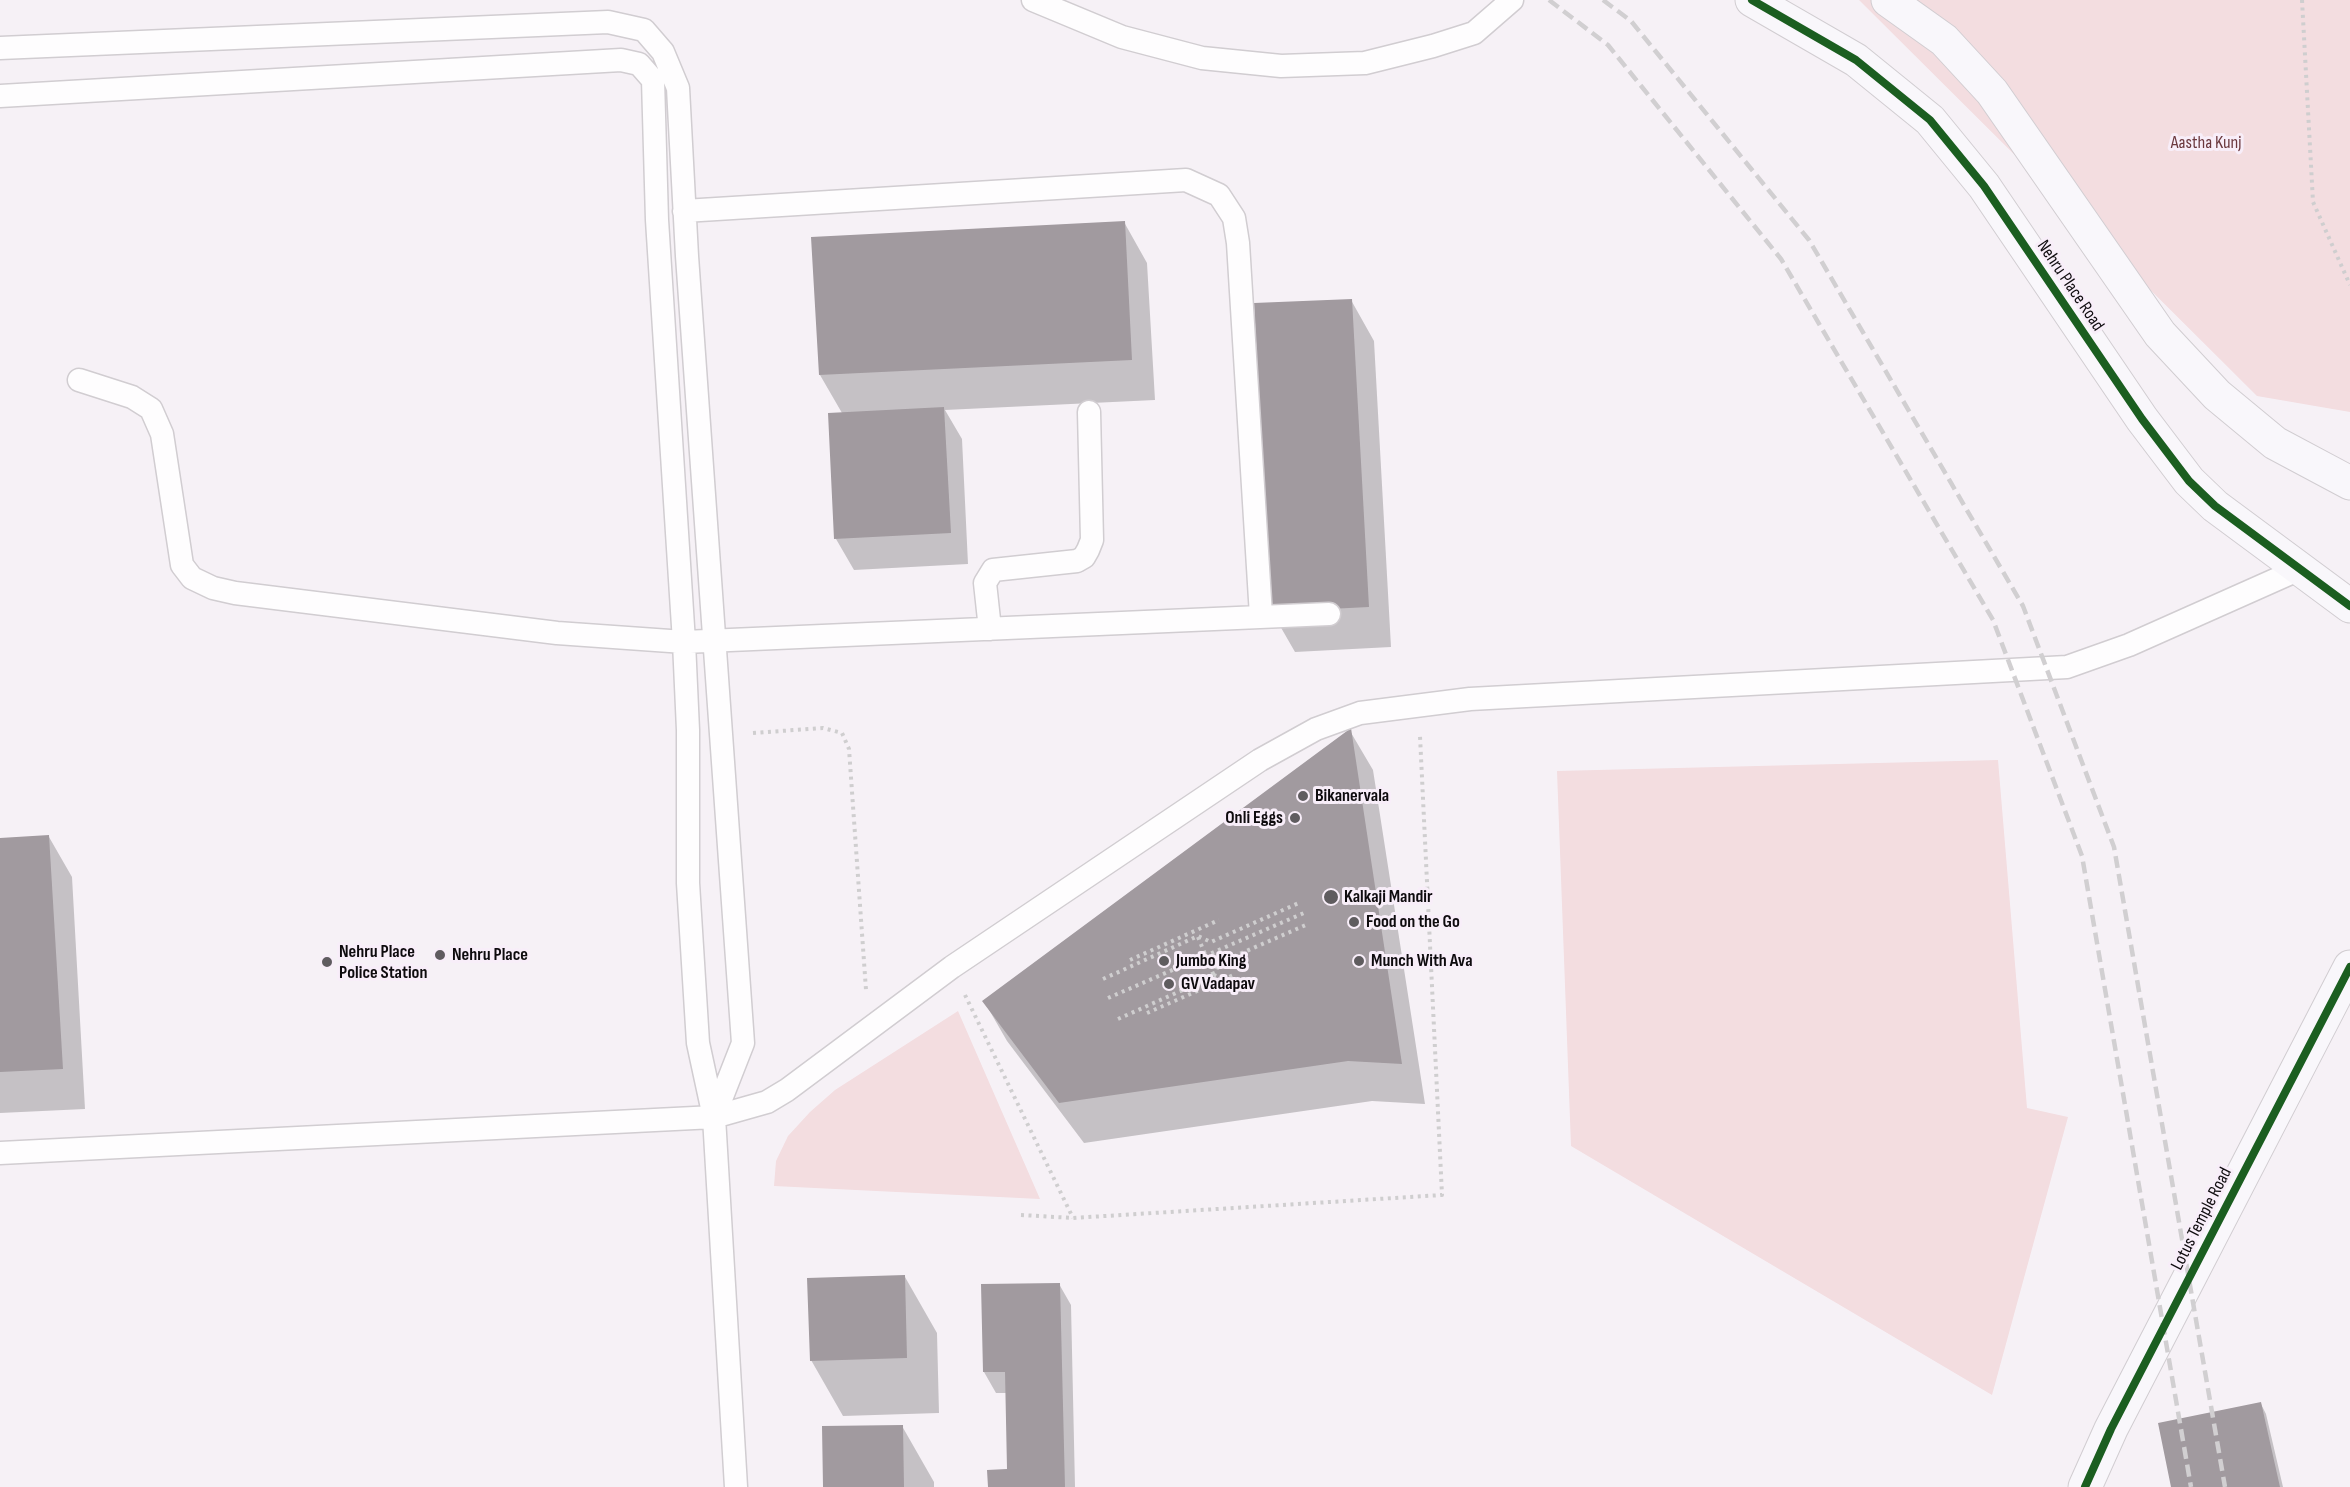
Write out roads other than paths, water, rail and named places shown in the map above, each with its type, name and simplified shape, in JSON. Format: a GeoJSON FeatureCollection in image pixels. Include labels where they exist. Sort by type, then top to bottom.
{"type":"FeatureCollection","features":[{"type":"Feature","properties":{"kind":"street","name":"Nehru Place Road"},"geometry":{"type":"LineString","coordinates":[[1752,0],[1856,60],[1930,120],[1983,186],[2142,419],[2189,481],[2215,506],[2302,568],[2350,606]]}},
{"type":"Feature","properties":{"kind":"street"},"geometry":{"type":"LineString","coordinates":[[1888,0],[1944,40],[1992,92],[2160,334],[2217,395],[2275,443],[2350,483]]}},
{"type":"Feature","properties":{"kind":"street","name":"Lotus Temple Road"},"geometry":{"type":"LineString","coordinates":[[2085,1487],[2111,1429],[2350,967]]}},
{"type":"Feature","properties":{"kind":"lane"},"geometry":{"type":"LineString","coordinates":[[1033,0],[1122,38],[1202,58],[1281,66],[1365,63],[1433,46],[1474,33],[1512,0]]}},
{"type":"Feature","properties":{"kind":"lane"},"geometry":{"type":"LineString","coordinates":[[0,48],[608,21],[644,30],[663,52],[678,88],[684,211],[742,1043],[714,1117]]}},
{"type":"Feature","properties":{"kind":"lane"},"geometry":{"type":"LineString","coordinates":[[0,96],[621,60],[639,64],[653,80],[657,220],[688,730],[688,883],[698,1043],[714,1117],[736,1487]]}},
{"type":"Feature","properties":{"kind":"lane"},"geometry":{"type":"LineString","coordinates":[[684,211],[1186,180],[1219,195],[1234,218],[1238,243],[1261,616]]}},
{"type":"Feature","properties":{"kind":"lane"},"geometry":{"type":"LineString","coordinates":[[79,380],[132,397],[151,410],[162,434],[182,566],[192,578],[213,588],[235,594],[557,633],[684,642],[1329,614]]}},
{"type":"Feature","properties":{"kind":"lane"},"geometry":{"type":"LineString","coordinates":[[990,629],[985,583],[993,570],[1077,561],[1084,557],[1088,550],[1092,540],[1089,412]]}},
{"type":"Feature","properties":{"kind":"lane"},"geometry":{"type":"LineString","coordinates":[[0,1153],[714,1117],[766,1102],[952,968],[1260,760],[1327,725],[1360,713],[1418,704],[1638,688],[2067,667],[2129,645],[2302,568]]}},
{"type":"Feature","properties":{"kind":"railway"},"geometry":{"type":"LineString","coordinates":[[1549,0],[1608,45],[1781,259],[1993,620],[2082,856],[2191,1487]]}},
{"type":"Feature","properties":{"kind":"railway"},"geometry":{"type":"LineString","coordinates":[[1603,0],[1631,21],[1809,240],[2023,606],[2114,847],[2225,1487]]}},
{"type":"Feature","properties":{"kind":"place","name":"Bikanervala"},"geometry":{"type":"Point","coordinates":[1303,796]}},
{"type":"Feature","properties":{"kind":"place","name":"Onli Eggs"},"geometry":{"type":"Point","coordinates":[1295,818]}},
{"type":"Feature","properties":{"kind":"place","name":"Kalkaji Mandir"},"geometry":{"type":"Point","coordinates":[1331,897]}},
{"type":"Feature","properties":{"kind":"place","name":"Food on the Go"},"geometry":{"type":"Point","coordinates":[1354,922]}},
{"type":"Feature","properties":{"kind":"place","name":"Nehru Place"},"geometry":{"type":"Point","coordinates":[440,955]}},
{"type":"Feature","properties":{"kind":"place","name":"Jumbo King"},"geometry":{"type":"Point","coordinates":[1164,961]}},
{"type":"Feature","properties":{"kind":"place","name":"Munch With Ava"},"geometry":{"type":"Point","coordinates":[1359,961]}},
{"type":"Feature","properties":{"kind":"place","name":"Nehru Place Police Station"},"geometry":{"type":"Point","coordinates":[327,962]}},
{"type":"Feature","properties":{"kind":"place","name":"GV Vadapav"},"geometry":{"type":"Point","coordinates":[1169,984]}},
{"type":"Feature","properties":{"kind":"park label","name":"Aastha Kunj"},"geometry":{"type":"Point","coordinates":[2206,143]}}]}
